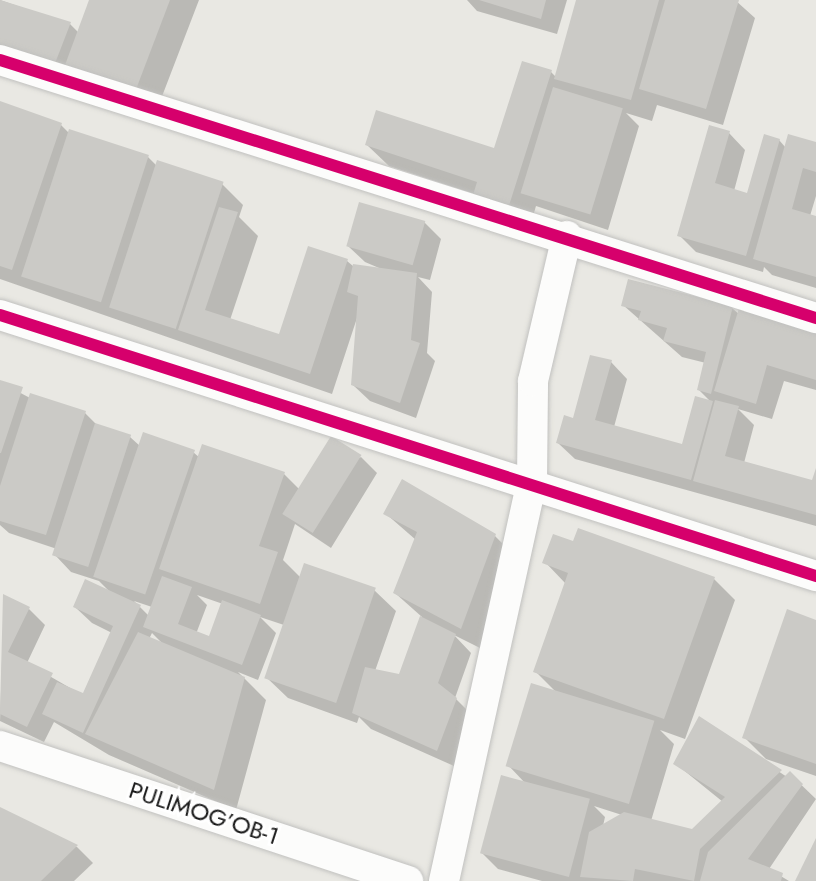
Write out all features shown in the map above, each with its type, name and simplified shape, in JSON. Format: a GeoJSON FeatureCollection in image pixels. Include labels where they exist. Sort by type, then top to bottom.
{"type":"FeatureCollection","features":[{"type":"Feature","properties":{"kind":"street"},"geometry":{"type":"LineString","coordinates":[[0,60],[567,236],[816,318]]}},
{"type":"Feature","properties":{"kind":"street"},"geometry":{"type":"LineString","coordinates":[[444,881],[532,481],[533,381],[567,236]]}},
{"type":"Feature","properties":{"kind":"street"},"geometry":{"type":"LineString","coordinates":[[0,315],[532,481],[816,576]]}},
{"type":"Feature","properties":{"kind":"street","name":"PULIMOG’OB-1"},"geometry":{"type":"LineString","coordinates":[[0,746],[408,881]]}},
{"type":"Feature","properties":{"kind":"building"},"geometry":{"type":"Polygon","coordinates":[[[0,0],[71,22],[54,66],[0,46],[0,0]]]}},
{"type":"Feature","properties":{"kind":"building"},"geometry":{"type":"Polygon","coordinates":[[[89,0],[170,0],[135,92],[65,65],[89,0]]]}},
{"type":"Feature","properties":{"kind":"building"},"geometry":{"type":"Polygon","coordinates":[[[479,0],[546,0],[541,19],[479,0]]]}},
{"type":"Feature","properties":{"kind":"building"},"geometry":{"type":"Polygon","coordinates":[[[576,0],[659,0],[631,100],[554,79],[576,0]]]}},
{"type":"Feature","properties":{"kind":"building"},"geometry":{"type":"Polygon","coordinates":[[[665,0],[739,0],[706,109],[639,89],[665,0]]]}},
{"type":"Feature","properties":{"kind":"building"},"geometry":{"type":"Polygon","coordinates":[[[522,61],[552,70],[507,212],[471,201],[477,182],[365,145],[376,110],[494,148],[522,61]]]}},
{"type":"Feature","properties":{"kind":"building"},"geometry":{"type":"Polygon","coordinates":[[[553,87],[623,108],[590,214],[521,193],[553,87]]]}},
{"type":"Feature","properties":{"kind":"building"},"geometry":{"type":"Polygon","coordinates":[[[0,101],[62,123],[12,270],[0,266],[0,101]]]}},
{"type":"Feature","properties":{"kind":"building"},"geometry":{"type":"Polygon","coordinates":[[[709,125],[730,131],[715,183],[747,193],[764,134],[780,139],[746,256],[677,236],[709,125]]]}},
{"type":"Feature","properties":{"kind":"building"},"geometry":{"type":"Polygon","coordinates":[[[69,129],[149,155],[101,302],[21,276],[69,129]]]}},
{"type":"Feature","properties":{"kind":"building"},"geometry":{"type":"Polygon","coordinates":[[[788,134],[816,142],[816,172],[803,168],[792,209],[816,216],[816,277],[753,259],[788,134]]]}},
{"type":"Feature","properties":{"kind":"building"},"geometry":{"type":"Polygon","coordinates":[[[157,160],[224,182],[176,329],[109,307],[157,160]]]}},
{"type":"Feature","properties":{"kind":"building"},"geometry":{"type":"Polygon","coordinates":[[[359,202],[425,221],[413,265],[346,246],[359,202]]]}},
{"type":"Feature","properties":{"kind":"building"},"geometry":{"type":"Polygon","coordinates":[[[219,207],[238,212],[205,310],[279,334],[308,246],[348,259],[310,374],[178,330],[219,207]]]}},
{"type":"Feature","properties":{"kind":"building"},"geometry":{"type":"Polygon","coordinates":[[[353,264],[417,273],[411,340],[420,343],[400,403],[351,385],[358,296],[347,292],[353,264]]]}},
{"type":"Feature","properties":{"kind":"building"},"geometry":{"type":"Polygon","coordinates":[[[628,279],[733,306],[711,394],[697,390],[706,352],[663,341],[667,328],[638,320],[641,311],[621,306],[628,279]]]}},
{"type":"Feature","properties":{"kind":"building"},"geometry":{"type":"Polygon","coordinates":[[[739,308],[816,331],[816,380],[767,365],[756,404],[714,391],[739,308]]]}},
{"type":"Feature","properties":{"kind":"building"},"geometry":{"type":"Polygon","coordinates":[[[590,355],[612,360],[595,420],[682,444],[695,396],[713,401],[691,480],[556,443],[564,415],[573,418],[590,355]]]}},
{"type":"Feature","properties":{"kind":"building"},"geometry":{"type":"Polygon","coordinates":[[[0,380],[23,387],[1,453],[0,453],[0,380]]]}},
{"type":"Feature","properties":{"kind":"building"},"geometry":{"type":"Polygon","coordinates":[[[30,393],[86,411],[46,535],[0,521],[0,486],[30,393]]]}},
{"type":"Feature","properties":{"kind":"building"},"geometry":{"type":"Polygon","coordinates":[[[715,400],[739,406],[725,456],[812,480],[816,468],[816,515],[693,481],[715,400]]]}},
{"type":"Feature","properties":{"kind":"building"},"geometry":{"type":"Polygon","coordinates":[[[95,423],[131,435],[88,567],[52,555],[95,423]]]}},
{"type":"Feature","properties":{"kind":"building"},"geometry":{"type":"Polygon","coordinates":[[[143,432],[195,450],[145,595],[93,577],[143,432]]]}},
{"type":"Feature","properties":{"kind":"building"},"geometry":{"type":"Polygon","coordinates":[[[331,436],[362,455],[313,533],[282,514],[331,436]]]}},
{"type":"Feature","properties":{"kind":"building"},"geometry":{"type":"Polygon","coordinates":[[[202,444],[285,472],[259,546],[278,552],[260,604],[159,569],[202,444]]]}},
{"type":"Feature","properties":{"kind":"building"},"geometry":{"type":"Polygon","coordinates":[[[402,479],[496,534],[461,629],[393,593],[417,532],[383,514],[402,479]]]}},
{"type":"Feature","properties":{"kind":"building"},"geometry":{"type":"Polygon","coordinates":[[[578,528],[715,577],[664,719],[533,672],[568,573],[542,563],[553,534],[573,541],[578,528]]]}},
{"type":"Feature","properties":{"kind":"building"},"geometry":{"type":"Polygon","coordinates":[[[304,563],[376,588],[336,703],[264,678],[304,563]]]}},
{"type":"Feature","properties":{"kind":"building"},"geometry":{"type":"Polygon","coordinates":[[[162,576],[192,587],[178,624],[209,636],[222,600],[261,615],[242,665],[143,627],[162,576]]]}},
{"type":"Feature","properties":{"kind":"building"},"geometry":{"type":"Polygon","coordinates":[[[85,579],[141,605],[83,733],[42,714],[57,682],[83,693],[113,626],[73,607],[85,579]]]}},
{"type":"Feature","properties":{"kind":"building"},"geometry":{"type":"Polygon","coordinates":[[[3,594],[30,607],[8,652],[53,673],[27,727],[0,714],[3,594]]]}},
{"type":"Feature","properties":{"kind":"building"},"geometry":{"type":"Polygon","coordinates":[[[787,609],[816,620],[816,764],[742,738],[787,609]]]}},
{"type":"Feature","properties":{"kind":"building"},"geometry":{"type":"Polygon","coordinates":[[[420,616],[456,634],[438,683],[457,698],[437,751],[352,713],[365,667],[399,674],[420,616]]]}},
{"type":"Feature","properties":{"kind":"building"},"geometry":{"type":"Polygon","coordinates":[[[138,632],[245,677],[214,790],[85,734],[138,632]]]}},
{"type":"Feature","properties":{"kind":"building"},"geometry":{"type":"Polygon","coordinates":[[[531,683],[654,721],[629,804],[506,766],[531,683]]]}},
{"type":"Feature","properties":{"kind":"building"},"geometry":{"type":"Polygon","coordinates":[[[699,716],[782,770],[700,849],[694,881],[635,869],[633,881],[580,877],[589,832],[624,812],[692,829],[725,797],[673,764],[699,716]]]}},
{"type":"Feature","properties":{"kind":"building"},"geometry":{"type":"Polygon","coordinates":[[[790,771],[803,784],[748,859],[783,873],[781,881],[700,881],[708,852],[790,771]]]}},
{"type":"Feature","properties":{"kind":"building"},"geometry":{"type":"Polygon","coordinates":[[[501,775],[590,799],[569,877],[480,853],[501,775]]]}},
{"type":"Feature","properties":{"kind":"building"},"geometry":{"type":"Polygon","coordinates":[[[0,807],[78,845],[41,881],[0,881],[0,807]]]}},
{"type":"Feature","properties":{"kind":"building"},"geometry":{"type":"Polygon","coordinates":[[[816,838],[816,881],[795,881],[816,838]]]}},
{"type":"Feature","properties":{"kind":"cycle path"},"geometry":{"type":"LineString","coordinates":[[0,60],[816,318]]}},
{"type":"Feature","properties":{"kind":"cycle path"},"geometry":{"type":"LineString","coordinates":[[0,315],[816,576]]}}]}
